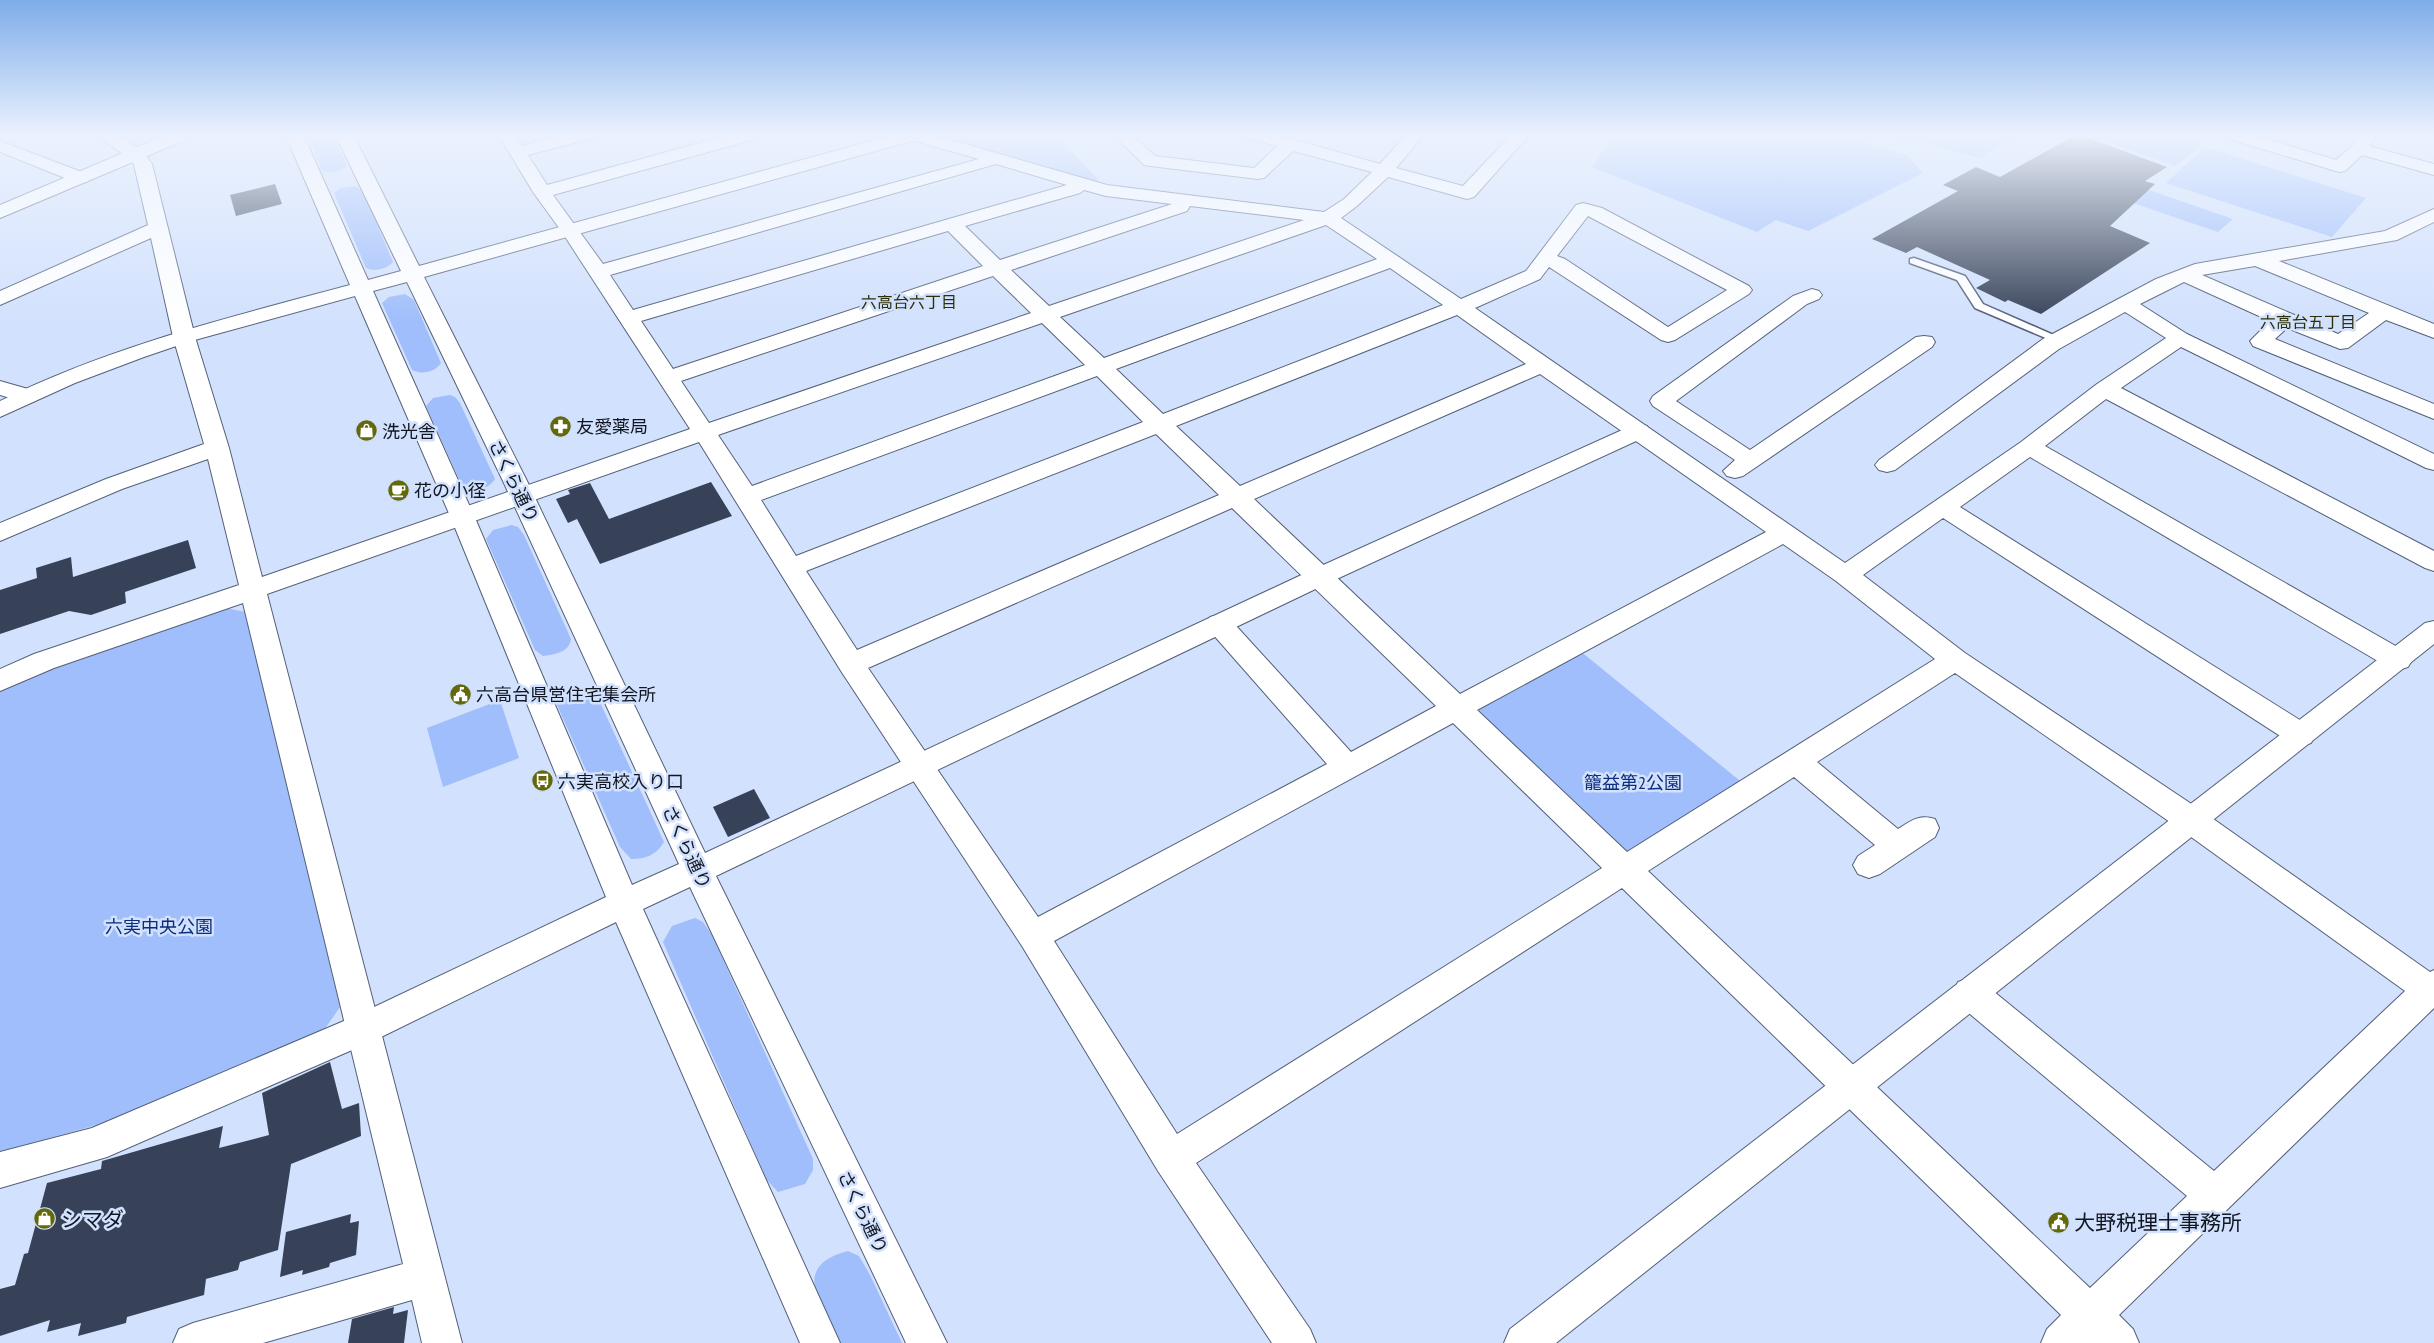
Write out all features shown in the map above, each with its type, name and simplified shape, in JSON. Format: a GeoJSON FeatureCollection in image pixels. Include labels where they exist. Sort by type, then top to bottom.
{"type":"FeatureCollection","features":[{"type":"Feature","properties":{"kind":"street"},"geometry":{"type":"LineString","coordinates":[[0,212],[37,197]]}},
{"type":"Feature","properties":{"kind":"street"},"geometry":{"type":"LineString","coordinates":[[151,197],[184,337],[217,448],[442,1343]]}},
{"type":"Feature","properties":{"kind":"street"},"geometry":{"type":"LineString","coordinates":[[322,197],[463,518],[624,903],[820,1343]]}},
{"type":"Feature","properties":{"kind":"street","name":"さくら通り"},"geometry":{"type":"LineString","coordinates":[[374,197],[523,497],[698,870],[927,1343]]}},
{"type":"Feature","properties":{"kind":"street"},"geometry":{"type":"LineString","coordinates":[[545,197],[570,230],[747,497],[852,664],[1033,936],[1172,1158],[1296,1343]]}},
{"type":"Feature","properties":{"kind":"street"},"geometry":{"type":"LineString","coordinates":[[0,410],[76,373],[122,356],[184,337],[690,197]]}},
{"type":"Feature","properties":{"kind":"street"},"geometry":{"type":"LineString","coordinates":[[598,272],[865,197]]}},
{"type":"Feature","properties":{"kind":"street"},"geometry":{"type":"LineString","coordinates":[[628,318],[1047,197]]}},
{"type":"Feature","properties":{"kind":"street"},"geometry":{"type":"LineString","coordinates":[[1159,197],[1327,218],[1340,224],[1845,575],[1955,660],[2191,820],[2432,990],[2214,1195],[2061,1343]]}},
{"type":"Feature","properties":{"kind":"street"},"geometry":{"type":"LineString","coordinates":[[0,681],[44,661],[463,518],[523,497],[542,488],[704,434],[1327,218],[1338,213],[1355,197]]}},
{"type":"Feature","properties":{"kind":"street"},"geometry":{"type":"LineString","coordinates":[[667,378],[1180,208],[1185,200]]}},
{"type":"Feature","properties":{"kind":"street"},"geometry":{"type":"LineString","coordinates":[[790,568],[1161,424],[1533,275],[1583,209],[1595,212],[1742,290],[1668,336],[1558,263],[1546,259]]}},
{"type":"Feature","properties":{"kind":"street"},"geometry":{"type":"LineString","coordinates":[[1887,465],[2058,340],[2125,303],[2184,274],[2195,270],[2390,236],[2434,215]]}},
{"type":"Feature","properties":{"kind":"street"},"geometry":{"type":"LineString","coordinates":[[952,225],[2118,1343]]}},
{"type":"Feature","properties":{"kind":"street"},"geometry":{"type":"LineString","coordinates":[[0,299],[158,228]]}},
{"type":"Feature","properties":{"kind":"street"},"geometry":{"type":"LineString","coordinates":[[2256,259],[2434,332]]}},
{"type":"Feature","properties":{"kind":"street"},"geometry":{"type":"LineString","coordinates":[[747,497],[1392,260]]}},
{"type":"Feature","properties":{"kind":"street"},"geometry":{"type":"LineString","coordinates":[[2184,274],[2340,343],[2385,312]]}},
{"type":"Feature","properties":{"kind":"street"},"geometry":{"type":"LineString","coordinates":[[1750,460],[1660,401],[1800,300],[1812,295]]}},
{"type":"Feature","properties":{"kind":"street"},"geometry":{"type":"LineString","coordinates":[[2125,303],[2180,338],[2434,462]]}},
{"type":"Feature","properties":{"kind":"street"},"geometry":{"type":"LineString","coordinates":[[2284,319],[2261,341],[2434,412]]}},
{"type":"Feature","properties":{"kind":"street"},"geometry":{"type":"LineString","coordinates":[[1845,575],[2029,447],[2105,390],[2180,338]]}},
{"type":"Feature","properties":{"kind":"street"},"geometry":{"type":"LineString","coordinates":[[1715,484],[1924,342]]}},
{"type":"Feature","properties":{"kind":"street"},"geometry":{"type":"LineString","coordinates":[[852,664],[1235,496],[1542,365]]}},
{"type":"Feature","properties":{"kind":"street"},"geometry":{"type":"LineString","coordinates":[[0,388],[27,396]]}},
{"type":"Feature","properties":{"kind":"street"},"geometry":{"type":"LineString","coordinates":[[2105,390],[2434,562]]}},
{"type":"Feature","properties":{"kind":"street"},"geometry":{"type":"LineString","coordinates":[[0,1170],[94,1145],[363,1029],[624,903],[698,870],[1319,577],[1639,431]]}},
{"type":"Feature","properties":{"kind":"street"},"geometry":{"type":"LineString","coordinates":[[2029,447],[2398,660]]}},
{"type":"Feature","properties":{"kind":"street"},"geometry":{"type":"LineString","coordinates":[[0,533],[114,484],[217,448]]}},
{"type":"Feature","properties":{"kind":"street"},"geometry":{"type":"LineString","coordinates":[[1944,507],[2301,735]]}},
{"type":"Feature","properties":{"kind":"street"},"geometry":{"type":"LineString","coordinates":[[1033,936],[1783,533]]}},
{"type":"Feature","properties":{"kind":"street"},"geometry":{"type":"LineString","coordinates":[[1219,624],[1348,768]]}},
{"type":"Feature","properties":{"kind":"street"},"geometry":{"type":"LineString","coordinates":[[1524,1343],[2434,630]]}},
{"type":"Feature","properties":{"kind":"street"},"geometry":{"type":"LineString","coordinates":[[1172,1158],[1955,660]]}},
{"type":"Feature","properties":{"kind":"street"},"geometry":{"type":"LineString","coordinates":[[1795,761],[1896,845]]}},
{"type":"Feature","properties":{"kind":"street"},"geometry":{"type":"LineString","coordinates":[[1870,865],[1896,845],[1924,828]]}},
{"type":"Feature","properties":{"kind":"street"},"geometry":{"type":"LineString","coordinates":[[1970,993],[2214,1195]]}},
{"type":"Feature","properties":{"kind":"street"},"geometry":{"type":"LineString","coordinates":[[193,1343],[424,1277]]}},
{"type":"Feature","properties":{"kind":"lane"},"geometry":{"type":"LineString","coordinates":[[1914,261],[1961,278],[1979,306],[2058,340]]}},
{"type":"Feature","properties":{"kind":"green space"},"geometry":{"type":"Polygon","coordinates":[[[336,197],[365,197],[393,262],[377,270],[366,268],[336,197]]]}},
{"type":"Feature","properties":{"kind":"green space"},"geometry":{"type":"Polygon","coordinates":[[[1667,197],[1876,197],[1808,231],[1776,220],[1757,232],[1667,197]]]}},
{"type":"Feature","properties":{"kind":"green space"},"geometry":{"type":"Polygon","coordinates":[[[2128,197],[2168,197],[2233,219],[2218,232],[2124,200],[2128,197]]]}},
{"type":"Feature","properties":{"kind":"green space"},"geometry":{"type":"Polygon","coordinates":[[[2208,197],[2366,198],[2332,237],[2208,197]]]}},
{"type":"Feature","properties":{"kind":"green space"},"geometry":{"type":"Polygon","coordinates":[[[405,294],[414,300],[441,363],[435,369],[428,372],[412,370],[382,303],[389,297],[405,294]]]}},
{"type":"Feature","properties":{"kind":"green space"},"geometry":{"type":"Polygon","coordinates":[[[450,395],[455,397],[460,403],[495,479],[484,488],[471,491],[463,488],[426,406],[433,398],[450,395]]]}},
{"type":"Feature","properties":{"kind":"green space"},"geometry":{"type":"Polygon","coordinates":[[[512,525],[518,527],[524,535],[571,639],[570,644],[561,652],[543,656],[535,650],[486,539],[493,530],[512,525]]]}},
{"type":"Feature","properties":{"kind":"green space","name":"六実中央公園"},"geometry":{"type":"Polygon","coordinates":[[[225,608],[246,612],[340,1007],[324,1030],[100,1124],[0,1152],[0,688],[225,608]]]}},
{"type":"Feature","properties":{"kind":"green space","name":"籠益第2公園"},"geometry":{"type":"Polygon","coordinates":[[[1574,646],[1750,789],[1624,869],[1457,709],[1574,646]]]}},
{"type":"Feature","properties":{"kind":"green space"},"geometry":{"type":"Polygon","coordinates":[[[585,688],[593,691],[599,700],[664,842],[658,850],[646,857],[631,859],[620,847],[557,705],[565,693],[585,688]]]}},
{"type":"Feature","properties":{"kind":"green space"},"geometry":{"type":"Polygon","coordinates":[[[500,700],[519,758],[443,787],[427,728],[500,700]]]}},
{"type":"Feature","properties":{"kind":"green space"},"geometry":{"type":"Polygon","coordinates":[[[695,918],[703,922],[712,935],[813,1159],[813,1170],[805,1184],[778,1192],[766,1179],[663,942],[672,926],[695,918]]]}},
{"type":"Feature","properties":{"kind":"green space"},"geometry":{"type":"Polygon","coordinates":[[[848,1251],[859,1256],[902,1343],[839,1343],[819,1301],[815,1288],[815,1277],[819,1266],[830,1258],[848,1251]]]}},
{"type":"Feature","properties":{"kind":"building"},"geometry":{"type":"Polygon","coordinates":[[[230,197],[279,197],[282,204],[236,216],[230,197]]]}},
{"type":"Feature","properties":{"kind":"building"},"geometry":{"type":"Polygon","coordinates":[[[1948,197],[2141,197],[2110,226],[2150,243],[2041,314],[2008,300],[2005,302],[1976,288],[1990,280],[1917,247],[1906,253],[1872,239],[1948,197]]]}},
{"type":"Feature","properties":{"kind":"building"},"geometry":{"type":"Polygon","coordinates":[[[711,482],[732,516],[600,564],[577,519],[568,523],[556,499],[570,494],[568,490],[590,483],[609,519],[711,482]]]}},
{"type":"Feature","properties":{"kind":"building"},"geometry":{"type":"Polygon","coordinates":[[[188,540],[196,568],[125,592],[126,603],[91,615],[69,611],[0,634],[0,590],[37,578],[36,568],[71,557],[73,577],[188,540]]]}},
{"type":"Feature","properties":{"kind":"building"},"geometry":{"type":"Polygon","coordinates":[[[754,789],[770,818],[728,837],[713,807],[754,789]]]}},
{"type":"Feature","properties":{"kind":"building"},"geometry":{"type":"Polygon","coordinates":[[[330,1062],[342,1109],[359,1103],[361,1136],[291,1164],[278,1250],[240,1262],[238,1270],[206,1279],[204,1295],[127,1317],[126,1323],[78,1336],[81,1323],[47,1332],[50,1320],[0,1336],[0,1289],[15,1285],[24,1254],[28,1253],[47,1183],[101,1169],[102,1161],[223,1126],[219,1148],[269,1135],[262,1093],[330,1062]]]}},
{"type":"Feature","properties":{"kind":"building"},"geometry":{"type":"Polygon","coordinates":[[[351,1214],[350,1223],[359,1221],[356,1255],[330,1263],[329,1267],[302,1275],[303,1270],[280,1277],[286,1232],[351,1214]]]}},
{"type":"Feature","properties":{"kind":"building"},"geometry":{"type":"Polygon","coordinates":[[[394,1307],[393,1314],[408,1310],[404,1343],[348,1343],[352,1319],[394,1307]]]}},
{"type":"Feature","properties":{"kind":"place","name":"友愛薬局"},"geometry":{"type":"Point","coordinates":[560,426]}},
{"type":"Feature","properties":{"kind":"place","name":"洗光舎"},"geometry":{"type":"Point","coordinates":[366,431]}},
{"type":"Feature","properties":{"kind":"place","name":"花の小径"},"geometry":{"type":"Point","coordinates":[398,490]}},
{"type":"Feature","properties":{"kind":"place","name":"六高台県営住宅集会所"},"geometry":{"type":"Point","coordinates":[460,694]}},
{"type":"Feature","properties":{"kind":"place","name":"六実高校入り口"},"geometry":{"type":"Point","coordinates":[542,781]}},
{"type":"Feature","properties":{"kind":"place","name":"シマダ"},"geometry":{"type":"Point","coordinates":[45,1219]}},
{"type":"Feature","properties":{"kind":"place","name":"大野税理士事務所"},"geometry":{"type":"Point","coordinates":[2058,1222]}},
{"type":"Feature","properties":{"kind":"district","name":"六高台六丁目"},"geometry":{"type":"Point","coordinates":[909,302]}},
{"type":"Feature","properties":{"kind":"district","name":"六高台五丁目"},"geometry":{"type":"Point","coordinates":[2308,322]}}]}
